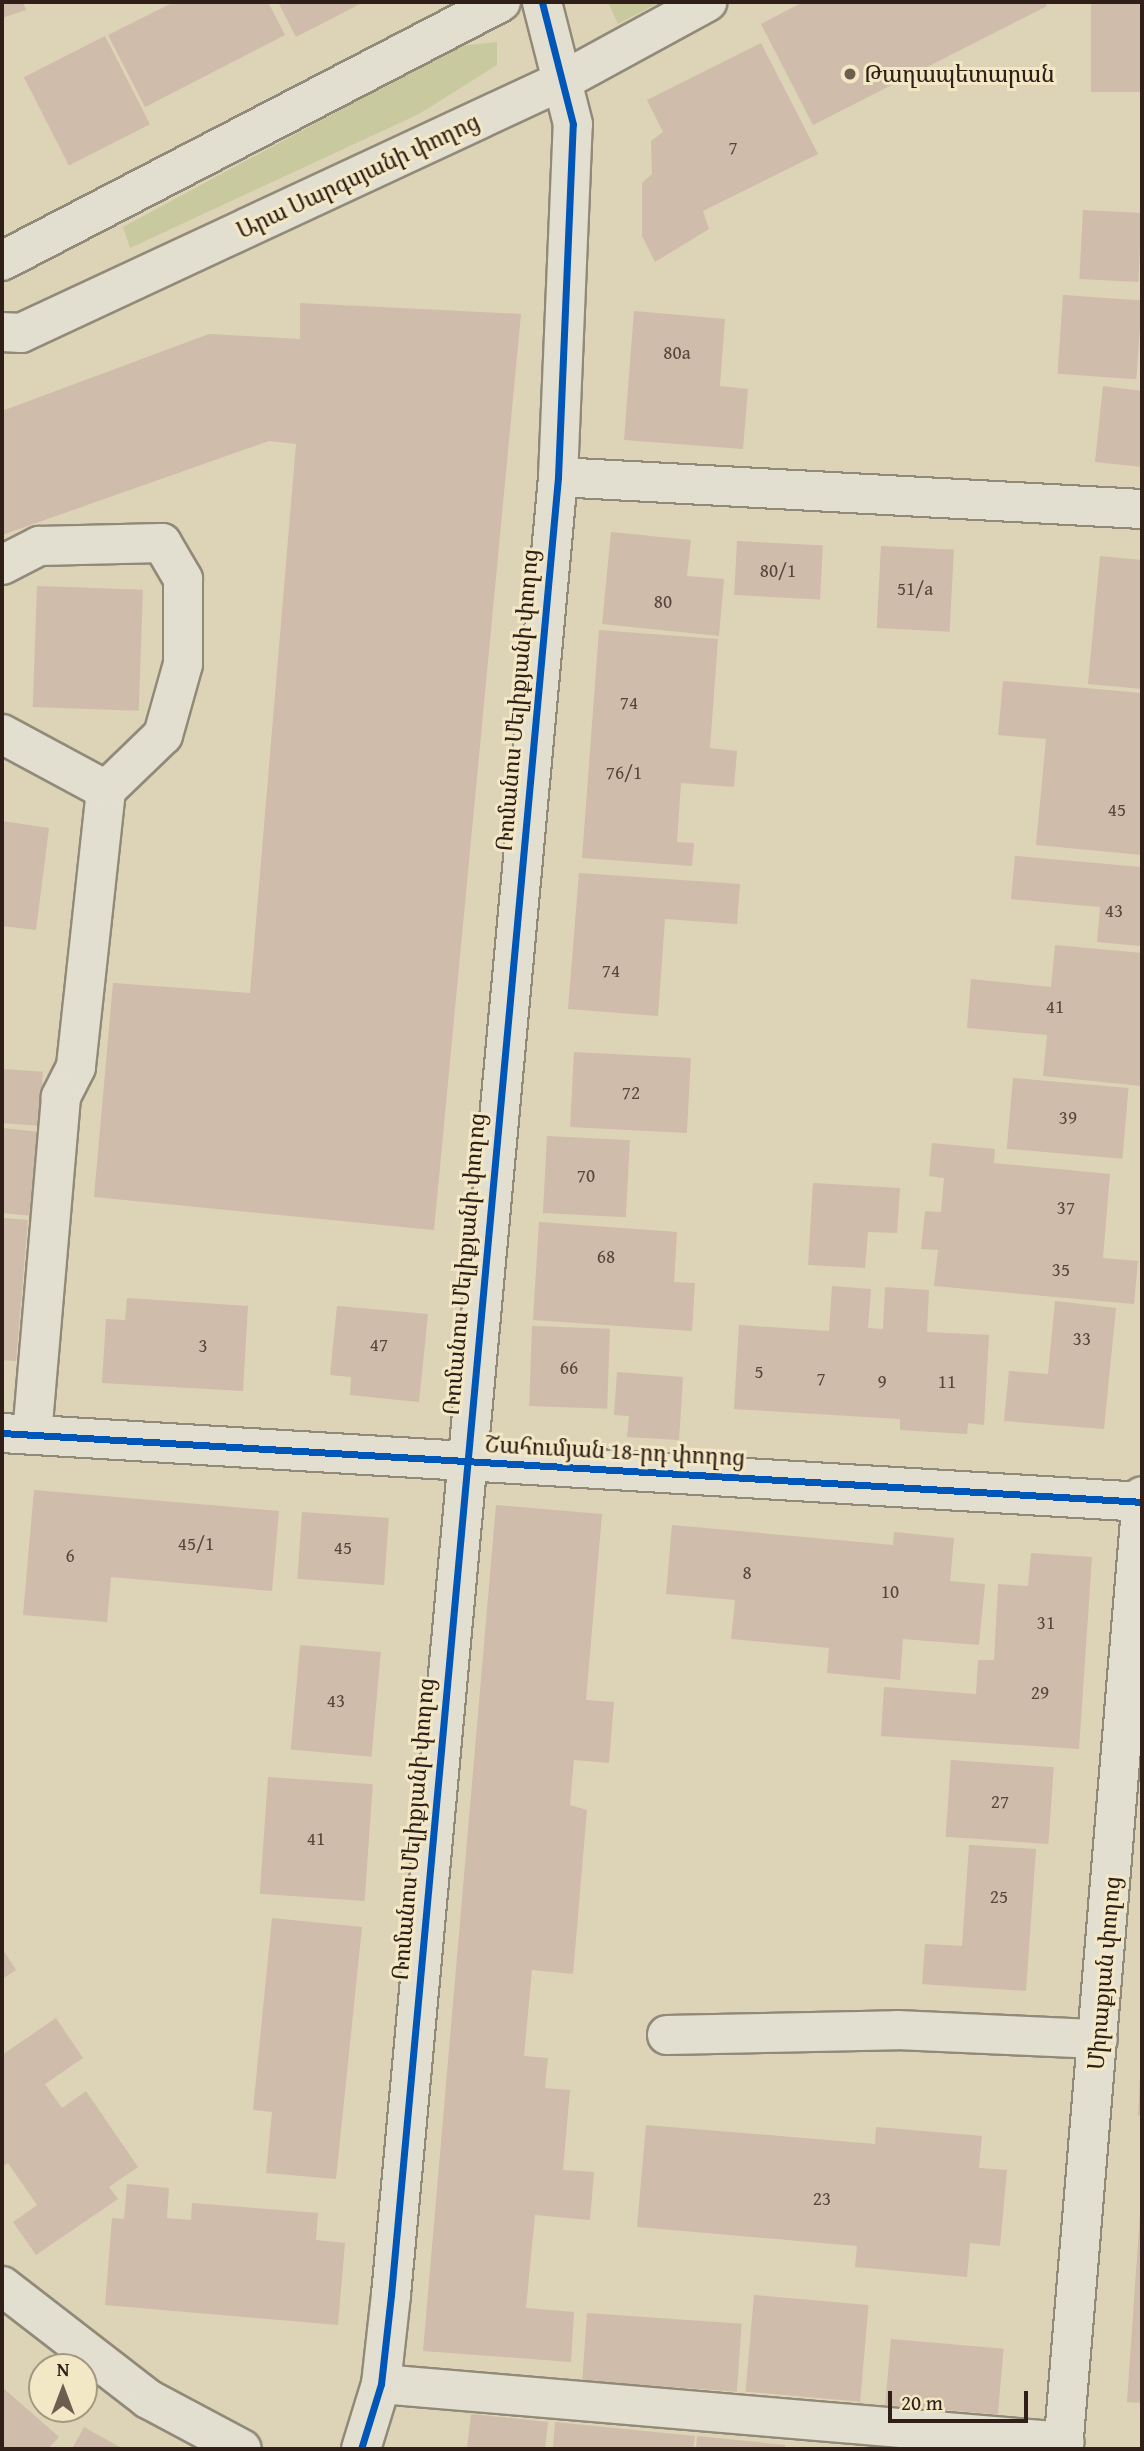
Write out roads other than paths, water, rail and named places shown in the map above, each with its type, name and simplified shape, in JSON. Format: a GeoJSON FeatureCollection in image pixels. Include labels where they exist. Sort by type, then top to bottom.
{"type":"FeatureCollection","features":[{"type":"Feature","properties":{"kind":"street"},"geometry":{"type":"LineString","coordinates":[[2,261],[501,2]]}},
{"type":"Feature","properties":{"kind":"street","name":"Ռոմանոս Մելիքյանի փողոց"},"geometry":{"type":"LineString","coordinates":[[361,2449],[381,2385],[558,477],[573,124],[565,79],[542,2]]}},
{"type":"Feature","properties":{"kind":"street","name":"Արա Սարգսյանի փողոց"},"geometry":{"type":"LineString","coordinates":[[2,332],[21,333],[565,79],[707,2]]}},
{"type":"Feature","properties":{"kind":"street"},"geometry":{"type":"LineString","coordinates":[[558,477],[1142,509]]}},
{"type":"Feature","properties":{"kind":"street"},"geometry":{"type":"LineString","coordinates":[[2,565],[39,546],[162,543],[183,579],[183,664],[163,735],[106,790],[76,1067],[61,1097],[17,1434]]}},
{"type":"Feature","properties":{"kind":"street"},"geometry":{"type":"LineString","coordinates":[[2,734],[106,790]]}},
{"type":"Feature","properties":{"kind":"street","name":"Շահումյան 18-րդ փողոց"},"geometry":{"type":"LineString","coordinates":[[17,1434],[1142,1502]]}},
{"type":"Feature","properties":{"kind":"street","name":"Միրաքյան փողոց"},"geometry":{"type":"LineString","coordinates":[[1064,2446],[1142,1496]]}},
{"type":"Feature","properties":{"kind":"street"},"geometry":{"type":"LineString","coordinates":[[667,2035],[897,2030],[1098,2039]]}},
{"type":"Feature","properties":{"kind":"street"},"geometry":{"type":"LineString","coordinates":[[2,2286],[148,2399],[242,2449]]}},
{"type":"Feature","properties":{"kind":"street"},"geometry":{"type":"LineString","coordinates":[[381,2385],[1064,2446]]}},
{"type":"Feature","properties":{"kind":"place","name":"Թաղապետարան"},"geometry":{"type":"Point","coordinates":[850,74]}}]}
